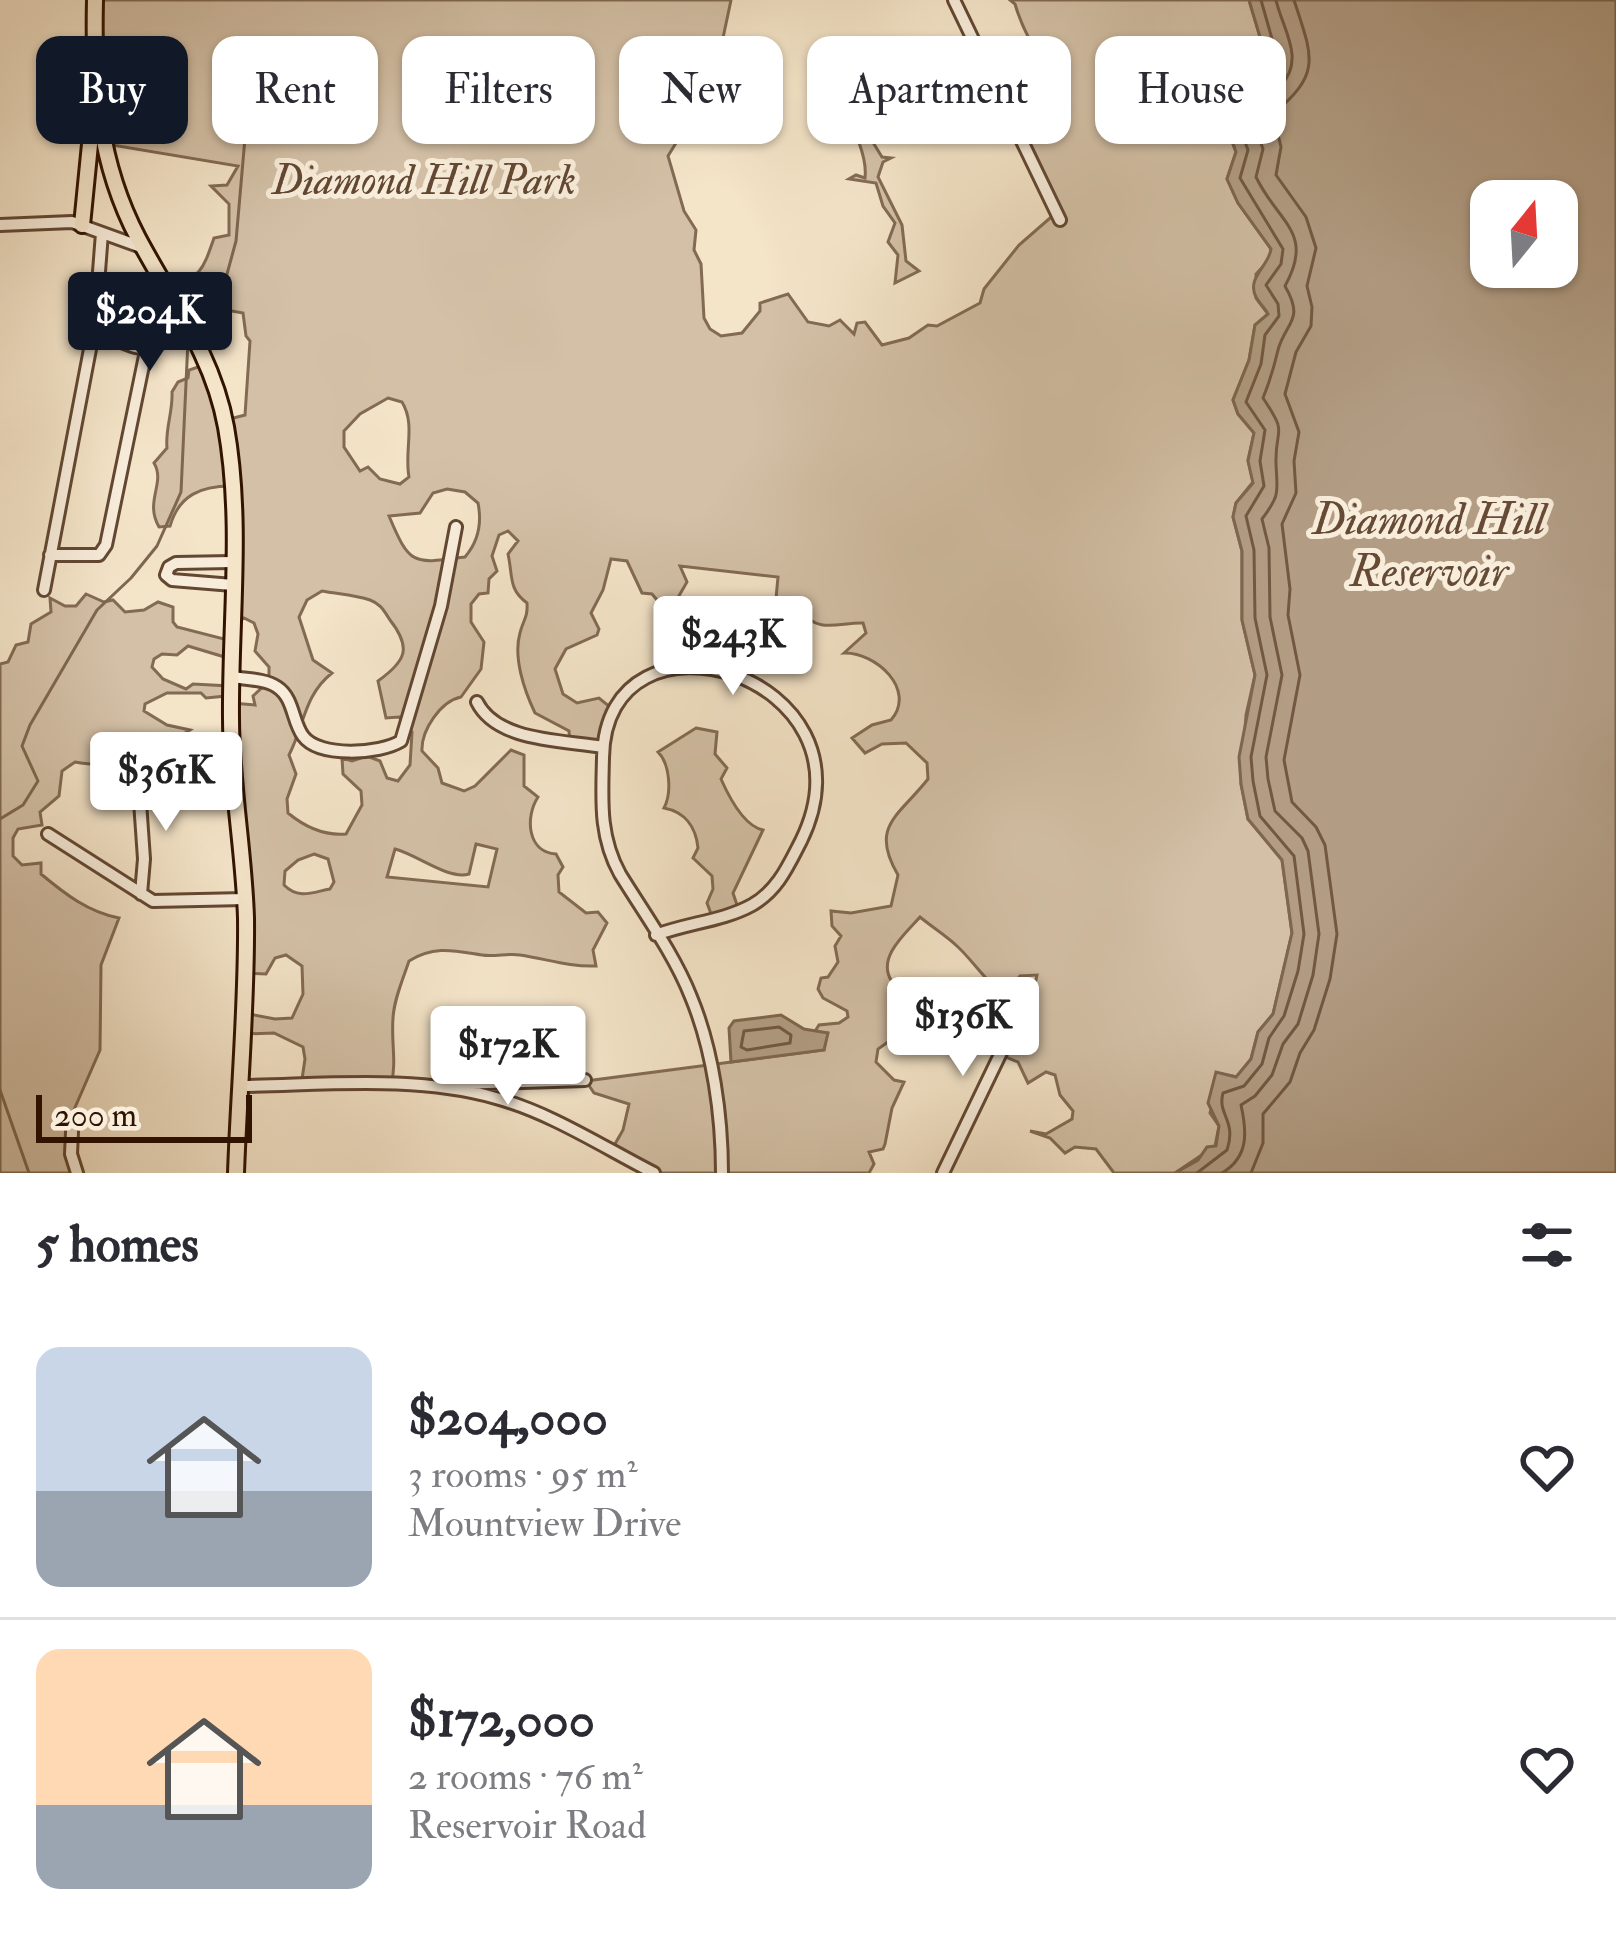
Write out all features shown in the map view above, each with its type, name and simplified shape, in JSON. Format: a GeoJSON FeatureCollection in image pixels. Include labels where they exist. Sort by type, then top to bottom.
{"type":"FeatureCollection","features":[{"type":"Feature","properties":{"kind":"main road"},"geometry":{"type":"LineString","coordinates":[[95,0],[95,36]]}},
{"type":"Feature","properties":{"kind":"main road"},"geometry":{"type":"LineString","coordinates":[[82,225],[90,144]]}},
{"type":"Feature","properties":{"kind":"main road"},"geometry":{"type":"LineString","coordinates":[[104,144],[108,166],[144,248],[214,374],[226,427],[233,494],[231,721],[244,899],[236,1173]]}},
{"type":"Feature","properties":{"kind":"street"},"geometry":{"type":"LineString","coordinates":[[954,0],[1060,220]]}},
{"type":"Feature","properties":{"kind":"street"},"geometry":{"type":"LineString","coordinates":[[0,225],[82,225],[144,248]]}},
{"type":"Feature","properties":{"kind":"street"},"geometry":{"type":"LineString","coordinates":[[44,590],[94,331],[102,233]]}},
{"type":"Feature","properties":{"kind":"street"},"geometry":{"type":"LineString","coordinates":[[94,331],[146,351],[191,327]]}},
{"type":"Feature","properties":{"kind":"street"},"geometry":{"type":"LineString","coordinates":[[50,555],[99,555],[106,545],[146,351]]}},
{"type":"Feature","properties":{"kind":"street"},"geometry":{"type":"LineString","coordinates":[[231,677],[274,684],[310,743],[332,749],[391,747],[400,741],[441,606],[456,527]]}},
{"type":"Feature","properties":{"kind":"street"},"geometry":{"type":"LineString","coordinates":[[232,562],[176,563],[166,575],[172,580],[233,585]]}},
{"type":"Feature","properties":{"kind":"street"},"geometry":{"type":"LineString","coordinates":[[656,934],[734,913],[774,887],[816,807],[814,755],[795,720],[734,673],[694,665],[667,670],[632,690],[615,711],[603,747],[606,843],[656,934],[688,988],[700,1022],[721,1124],[722,1173]]}},
{"type":"Feature","properties":{"kind":"street"},"geometry":{"type":"LineString","coordinates":[[477,702],[485,716],[502,728],[603,747]]}},
{"type":"Feature","properties":{"kind":"street"},"geometry":{"type":"LineString","coordinates":[[138,773],[144,859],[141,894]]}},
{"type":"Feature","properties":{"kind":"street"},"geometry":{"type":"LineString","coordinates":[[48,834],[141,894],[166,903],[244,899]]}},
{"type":"Feature","properties":{"kind":"street"},"geometry":{"type":"LineString","coordinates":[[943,1173],[1024,996]]}},
{"type":"Feature","properties":{"kind":"street"},"geometry":{"type":"LineString","coordinates":[[240,1086],[585,1080]]}},
{"type":"Feature","properties":{"kind":"street"},"geometry":{"type":"LineString","coordinates":[[430,1085],[526,1108],[654,1173]]}},
{"type":"Feature","properties":{"kind":"street"},"geometry":{"type":"LineString","coordinates":[[72,1132],[70,1154],[77,1173]]}},
{"type":"Feature","properties":{"kind":"green space","name":"Diamond Hill Park"},"geometry":{"type":"Polygon","coordinates":[[[95,0],[731,0],[723,36],[619,36],[619,144],[675,144],[668,156],[684,211],[696,230],[694,250],[701,264],[704,318],[710,329],[721,336],[742,333],[760,311],[760,303],[788,294],[808,322],[829,326],[840,320],[854,334],[857,323],[865,322],[882,345],[909,338],[928,325],[937,326],[980,303],[984,289],[1019,245],[1057,212],[1025,144],[1071,144],[1071,36],[1028,36],[1010,0],[1249,0],[1260,36],[1095,36],[1095,144],[1233,144],[1236,152],[1227,179],[1271,249],[1270,259],[1256,274],[1256,298],[1268,314],[1255,325],[1249,360],[1233,400],[1254,433],[1248,460],[1253,482],[1236,503],[1233,517],[1242,551],[1242,620],[1255,675],[1246,715],[1241,784],[1248,819],[1282,860],[1292,933],[1273,1014],[1258,1032],[1251,1059],[1237,1077],[1222,1074],[1210,1113],[1219,1126],[1215,1146],[1175,1173],[1114,1173],[1096,1149],[1075,1147],[1065,1153],[1050,1138],[1030,1131],[1046,1134],[1072,1119],[1073,1111],[1060,1095],[1055,1075],[1046,1072],[1028,1083],[1018,1062],[1001,1055],[1037,975],[1020,976],[1004,995],[954,943],[920,917],[890,954],[888,971],[912,1003],[902,1009],[903,1022],[920,1017],[924,1002],[935,1009],[936,1022],[901,1048],[888,1042],[878,1049],[876,1062],[894,1080],[904,1082],[892,1108],[883,1149],[869,1152],[874,1164],[869,1173],[653,1173],[611,1151],[623,1130],[629,1104],[594,1093],[586,1081],[824,1050],[827,1033],[814,1033],[819,1025],[848,1017],[847,1011],[823,998],[818,989],[821,978],[828,977],[838,962],[835,946],[841,936],[832,926],[831,911],[851,913],[891,906],[898,875],[886,845],[887,833],[928,779],[927,763],[906,743],[882,744],[865,753],[852,738],[891,720],[898,708],[896,685],[889,675],[868,659],[844,653],[866,633],[863,623],[822,625],[803,612],[774,620],[778,577],[680,566],[687,582],[673,619],[652,594],[642,593],[627,561],[611,559],[591,613],[597,635],[566,649],[555,669],[563,694],[577,703],[599,698],[615,711],[602,748],[570,743],[569,731],[535,713],[524,684],[518,642],[527,603],[512,582],[508,554],[518,541],[508,531],[499,535],[492,556],[497,571],[489,579],[488,593],[479,594],[471,604],[471,622],[484,642],[481,669],[461,697],[446,704],[434,718],[422,751],[438,768],[442,783],[464,791],[511,750],[524,755],[524,786],[538,797],[531,832],[539,847],[556,854],[563,867],[558,875],[559,892],[586,913],[598,912],[607,923],[593,950],[596,966],[445,950],[409,961],[394,1011],[391,1087],[301,1086],[303,1047],[274,1033],[243,1034],[244,1013],[292,1018],[303,994],[302,966],[286,955],[275,958],[266,974],[245,973],[245,953],[253,939],[246,932],[231,703],[255,705],[253,696],[269,681],[269,667],[255,651],[258,634],[254,623],[244,618],[232,626],[231,486],[193,494],[179,507],[170,526],[159,527],[154,509],[158,478],[154,463],[167,448],[172,392],[188,378],[189,370],[207,364],[226,420],[245,415],[250,341],[243,313],[221,309],[216,314],[215,336],[198,344],[169,291],[199,271],[214,238],[229,235],[229,204],[211,186],[227,185],[238,166],[112,145],[188,144],[188,36],[99,36],[95,0]],[[388,398],[360,414],[344,431],[344,447],[360,471],[368,467],[380,479],[400,484],[409,477],[408,420],[402,402],[388,398]],[[465,492],[433,493],[420,513],[389,516],[402,544],[415,558],[465,557],[473,545],[478,503],[465,492]],[[322,591],[307,600],[299,617],[313,660],[332,673],[310,701],[289,755],[296,774],[287,799],[288,813],[315,830],[346,834],[362,805],[361,791],[343,774],[342,758],[352,761],[367,756],[380,761],[387,778],[398,781],[410,765],[412,732],[399,717],[386,718],[378,681],[403,654],[397,630],[374,602],[322,591]],[[476,844],[469,874],[442,870],[395,849],[387,877],[488,887],[497,849],[476,844]],[[314,854],[285,871],[284,885],[301,894],[330,889],[334,882],[328,859],[314,854]]]}},
{"type":"Feature","properties":{"kind":"green space"},"geometry":{"type":"Polygon","coordinates":[[[859,144],[874,144],[882,157],[891,158],[883,162],[878,177],[902,225],[906,261],[919,271],[895,283],[898,255],[888,242],[895,223],[876,183],[849,179],[865,178],[859,144]]]}},
{"type":"Feature","properties":{"kind":"green space"},"geometry":{"type":"Polygon","coordinates":[[[86,594],[104,602],[113,600],[125,612],[158,602],[173,607],[177,627],[232,641],[228,658],[188,646],[177,655],[162,654],[152,667],[163,679],[186,689],[193,684],[229,686],[226,696],[167,693],[145,704],[144,711],[167,725],[190,730],[172,741],[188,756],[188,766],[161,758],[139,775],[128,766],[75,762],[62,771],[59,796],[40,812],[42,825],[18,829],[13,838],[13,856],[22,865],[41,863],[41,874],[68,895],[119,918],[101,965],[100,1050],[70,1119],[78,1173],[0,1173],[0,664],[8,662],[16,645],[28,642],[31,624],[51,612],[50,598],[76,606],[86,594]]]}},
{"type":"Feature","properties":{"kind":"green space"},"geometry":{"type":"Polygon","coordinates":[[[696,728],[717,732],[715,754],[727,768],[721,779],[724,786],[743,817],[763,830],[733,893],[739,911],[713,919],[707,903],[712,876],[693,858],[698,848],[688,822],[664,808],[668,779],[658,752],[696,728]]]}},
{"type":"Feature","properties":{"kind":"water","name":"Diamond Hill Reservoir"},"geometry":{"type":"Polygon","coordinates":[[[1249,0],[1616,0],[1616,1173],[1175,1173],[1198,1160],[1207,1147],[1216,1146],[1219,1126],[1208,1103],[1216,1072],[1236,1077],[1251,1059],[1258,1032],[1273,1014],[1292,933],[1282,860],[1248,819],[1239,757],[1255,675],[1242,620],[1242,551],[1233,517],[1236,503],[1253,483],[1248,461],[1254,433],[1233,400],[1249,360],[1255,325],[1268,314],[1256,297],[1254,284],[1271,249],[1227,179],[1236,152],[1233,144],[1286,144],[1286,36],[1260,36],[1249,0]]]}},
{"type":"Feature","properties":{"kind":"water"},"geometry":{"type":"Polygon","coordinates":[[[781,1015],[804,1029],[828,1033],[824,1050],[731,1062],[729,1028],[734,1021],[781,1015]]]}},
{"type":"Feature","properties":{"kind":"waterway"},"geometry":{"type":"LineString","coordinates":[[201,327],[224,285],[236,241],[244,144]]}},
{"type":"Feature","properties":{"kind":"waterway"},"geometry":{"type":"LineString","coordinates":[[0,819],[23,805],[38,781],[22,746],[30,725],[97,610],[157,546],[181,492],[188,340]]}},
{"type":"Feature","properties":{"kind":"waterway"},"geometry":{"type":"LineString","coordinates":[[0,1090],[29,1173]]}}]}
